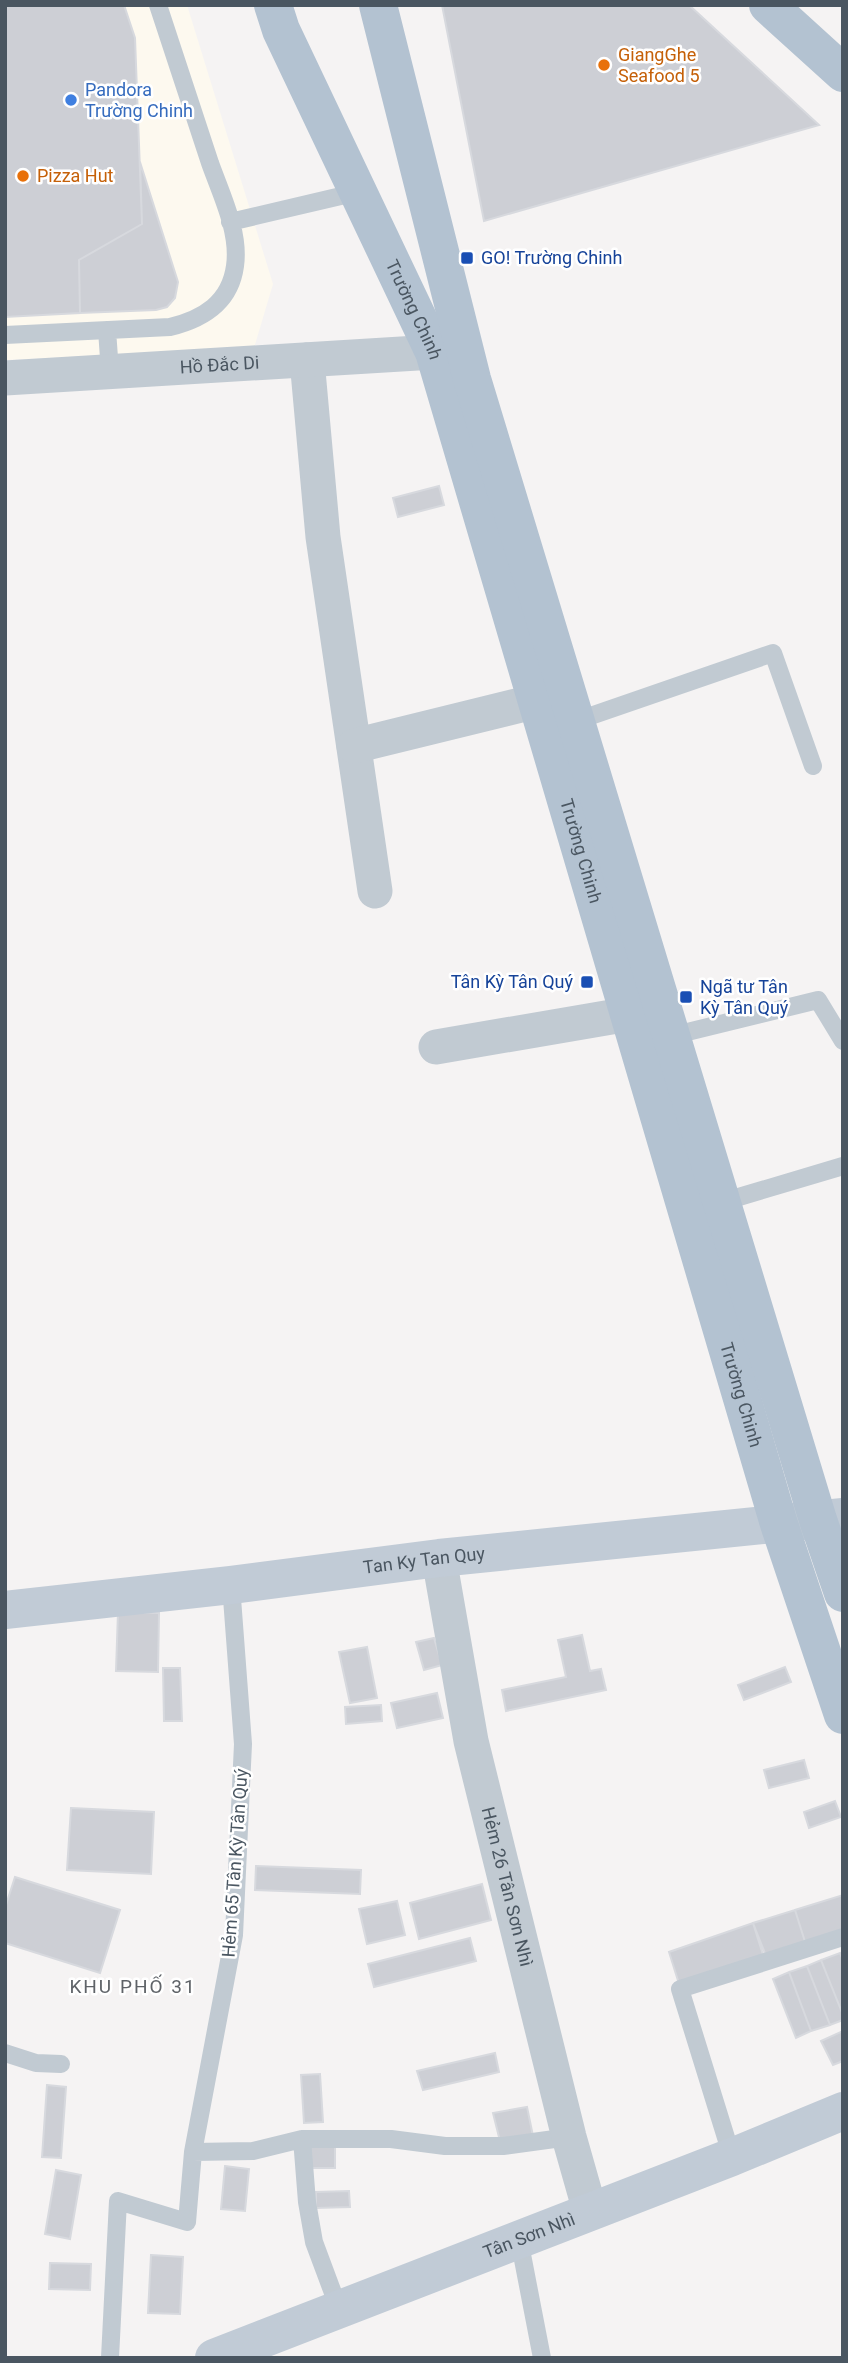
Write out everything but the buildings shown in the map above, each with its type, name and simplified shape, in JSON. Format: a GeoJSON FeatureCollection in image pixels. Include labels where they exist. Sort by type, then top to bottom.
{"type":"FeatureCollection","features":[{"type":"Feature","properties":{"kind":"main road","name":"Trường Chinh"},"geometry":{"type":"LineString","coordinates":[[378,5],[472,379],[722,1202],[830,1518],[843,1593]]}},
{"type":"Feature","properties":{"kind":"main road"},"geometry":{"type":"LineString","coordinates":[[768,5],[843,73]]}},
{"type":"Feature","properties":{"kind":"main road"},"geometry":{"type":"LineString","coordinates":[[806,5],[843,39]]}},
{"type":"Feature","properties":{"kind":"main road","name":"Trường Chinh"},"geometry":{"type":"LineString","coordinates":[[286,13],[358,192],[434,352],[779,1524],[843,1715]]}},
{"type":"Feature","properties":{"kind":"main road","name":"Tan Ky Tan Quy"},"geometry":{"type":"LineString","coordinates":[[5,1610],[232,1585],[439,1558],[830,1518]]}},
{"type":"Feature","properties":{"kind":"main road","name":"Tân Sơn Nhì"},"geometry":{"type":"LineString","coordinates":[[214,2358],[732,2157],[843,2111]]}},
{"type":"Feature","properties":{"kind":"street","name":"Hồ Đắc Di"},"geometry":{"type":"LineString","coordinates":[[5,378],[434,352]]}},
{"type":"Feature","properties":{"kind":"street"},"geometry":{"type":"LineString","coordinates":[[307,360],[323,537],[376,891]]}},
{"type":"Feature","properties":{"kind":"street"},"geometry":{"type":"LineString","coordinates":[[354,746],[537,701]]}},
{"type":"Feature","properties":{"kind":"street"},"geometry":{"type":"LineString","coordinates":[[436,1047],[629,1014]]}},
{"type":"Feature","properties":{"kind":"street","name":"Hẻm 26 Tân Sơn Nhì"},"geometry":{"type":"LineString","coordinates":[[439,1558],[471,1741],[569,2137],[590,2211]]}},
{"type":"Feature","properties":{"kind":"lane"},"geometry":{"type":"LineString","coordinates":[[5,335],[170,327],[194,321],[214,309],[228,290],[235,265],[230,222],[158,5]]}},
{"type":"Feature","properties":{"kind":"lane"},"geometry":{"type":"LineString","coordinates":[[230,222],[358,192]]}},
{"type":"Feature","properties":{"kind":"lane"},"geometry":{"type":"LineString","coordinates":[[107,330],[110,372]]}},
{"type":"Feature","properties":{"kind":"lane"},"geometry":{"type":"LineString","coordinates":[[576,720],[773,653],[813,766]]}},
{"type":"Feature","properties":{"kind":"lane"},"geometry":{"type":"LineString","coordinates":[[671,1036],[818,1000],[843,1041]]}},
{"type":"Feature","properties":{"kind":"lane"},"geometry":{"type":"LineString","coordinates":[[722,1202],[843,1166]]}},
{"type":"Feature","properties":{"kind":"lane","name":"Hẻm 65 Tân Kỳ Tân Quý"},"geometry":{"type":"LineString","coordinates":[[110,2358],[118,2201],[187,2222],[193,2152],[234,1935],[243,1744],[232,1585]]}},
{"type":"Feature","properties":{"kind":"lane"},"geometry":{"type":"LineString","coordinates":[[732,2157],[680,1989],[843,1937]]}},
{"type":"Feature","properties":{"kind":"lane"},"geometry":{"type":"LineString","coordinates":[[5,2053],[36,2063],[61,2064]]}},
{"type":"Feature","properties":{"kind":"lane"},"geometry":{"type":"LineString","coordinates":[[193,2152],[253,2151],[302,2138],[391,2139],[445,2146],[503,2146],[569,2137]]}},
{"type":"Feature","properties":{"kind":"lane"},"geometry":{"type":"LineString","coordinates":[[302,2138],[307,2202],[314,2242],[339,2309]]}},
{"type":"Feature","properties":{"kind":"lane"},"geometry":{"type":"LineString","coordinates":[[519,2239],[542,2358]]}},
{"type":"Feature","properties":{"kind":"shaded area"},"geometry":{"type":"Polygon","coordinates":[[[5,5],[187,5],[273,284],[254,348],[5,360],[5,5]]]}},
{"type":"Feature","properties":{"kind":"place","name":"GiangGhe Seafood 5"},"geometry":{"type":"Point","coordinates":[604,65]}},
{"type":"Feature","properties":{"kind":"place","name":"Pandora Trường Chinh"},"geometry":{"type":"Point","coordinates":[71,100]}},
{"type":"Feature","properties":{"kind":"place","name":"Pizza Hut"},"geometry":{"type":"Point","coordinates":[23,176]}},
{"type":"Feature","properties":{"kind":"place","name":"GO! Trường Chinh"},"geometry":{"type":"Point","coordinates":[467,258]}},
{"type":"Feature","properties":{"kind":"place","name":"Tân Kỳ Tân Quý"},"geometry":{"type":"Point","coordinates":[587,982]}},
{"type":"Feature","properties":{"kind":"place","name":"Ngã tư Tân Kỳ Tân Quý"},"geometry":{"type":"Point","coordinates":[686,997]}},
{"type":"Feature","properties":{"kind":"district","name":"KHU PHỐ 31"},"geometry":{"type":"Point","coordinates":[133,1986]}}]}
